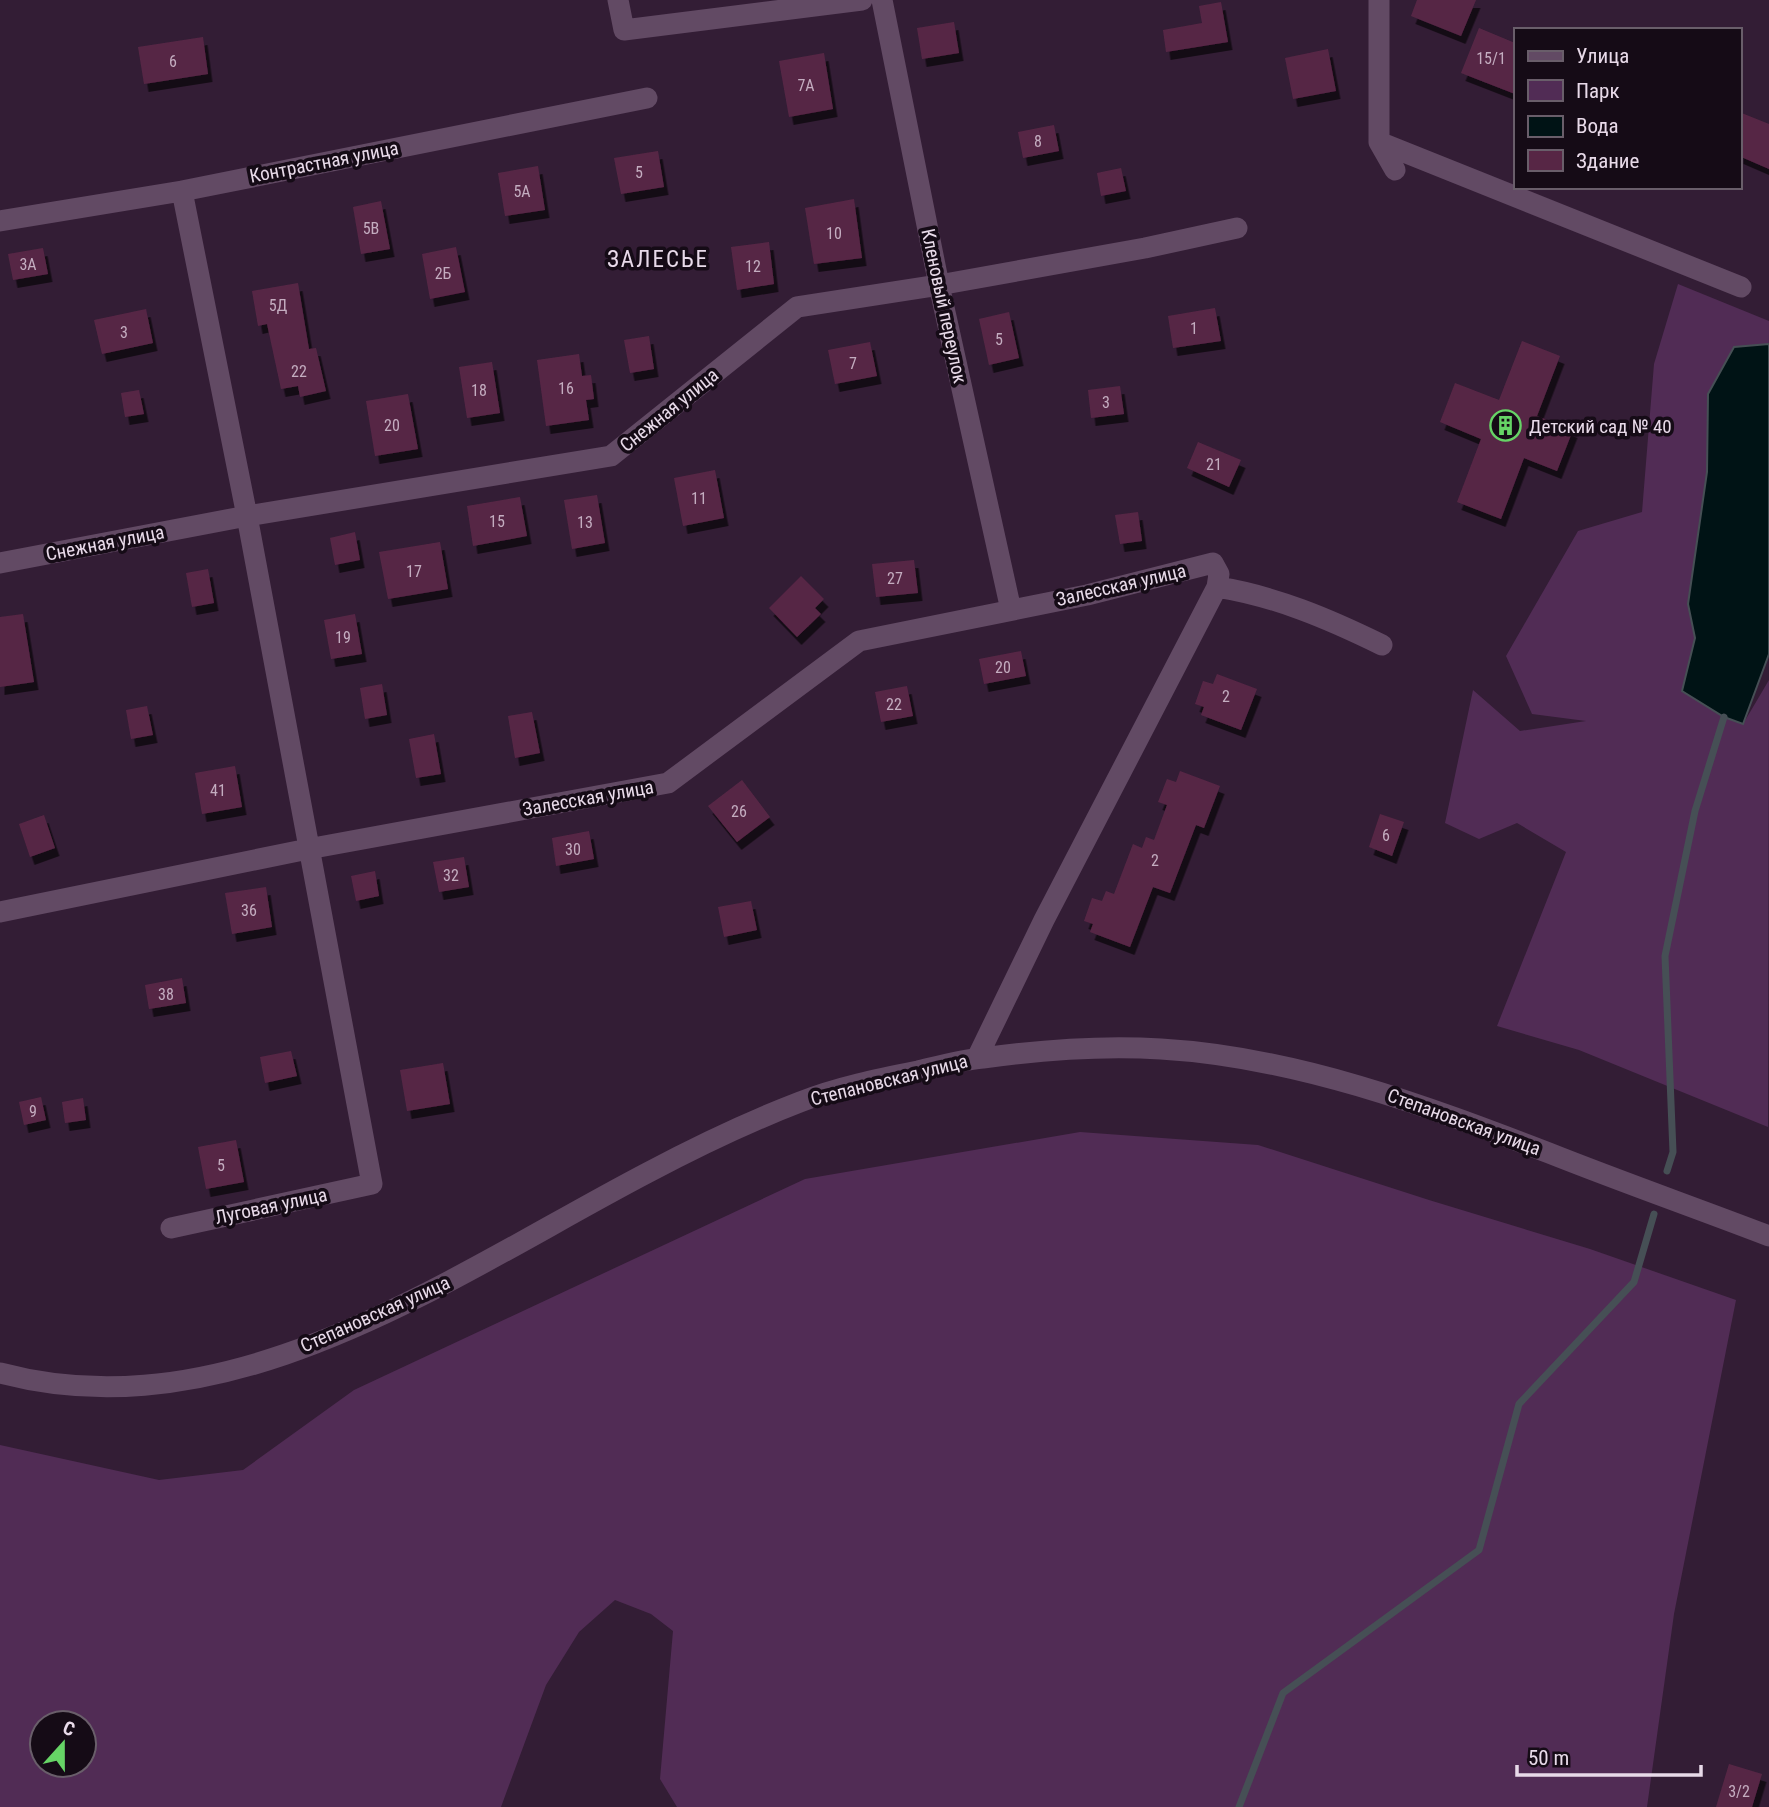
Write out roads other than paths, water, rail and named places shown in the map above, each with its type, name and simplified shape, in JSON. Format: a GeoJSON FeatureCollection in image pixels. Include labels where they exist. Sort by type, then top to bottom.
{"type":"FeatureCollection","features":[{"type":"Feature","properties":{"kind":"street"},"geometry":{"type":"LineString","coordinates":[[618,0],[624,30],[862,0]]}},
{"type":"Feature","properties":{"kind":"street","name":"Кленовый переулок"},"geometry":{"type":"LineString","coordinates":[[882,0],[939,285],[1011,610]]}},
{"type":"Feature","properties":{"kind":"street"},"geometry":{"type":"LineString","coordinates":[[1379,0],[1379,142],[1395,170]]}},
{"type":"Feature","properties":{"kind":"street","name":"Контрастная улица"},"geometry":{"type":"LineString","coordinates":[[0,221],[182,191],[648,98]]}},
{"type":"Feature","properties":{"kind":"street"},"geometry":{"type":"LineString","coordinates":[[1379,142],[1741,287]]}},
{"type":"Feature","properties":{"kind":"street"},"geometry":{"type":"LineString","coordinates":[[182,191],[247,516],[308,849]]}},
{"type":"Feature","properties":{"kind":"street","name":"Снежная улица"},"geometry":{"type":"LineString","coordinates":[[0,563],[247,516],[611,456],[797,307],[939,285],[1145,248],[1237,228]]}},
{"type":"Feature","properties":{"kind":"street","name":"Залесская улица"},"geometry":{"type":"LineString","coordinates":[[0,912],[308,849],[668,783],[859,641],[1087,595],[1213,563],[1219,574],[1217,587]]}},
{"type":"Feature","properties":{"kind":"street"},"geometry":{"type":"LineString","coordinates":[[977,1058],[1044,920],[1217,587],[1254,593],[1338,623],[1382,645]]}},
{"type":"Feature","properties":{"kind":"street","name":"Луговая улица"},"geometry":{"type":"LineString","coordinates":[[171,1228],[372,1184],[308,849]]}},
{"type":"Feature","properties":{"kind":"street","name":"Степановская улица"},"geometry":{"type":"LineString","coordinates":[[0,1373],[35,1382],[69,1386],[133,1385],[189,1378],[256,1363],[344,1331],[415,1300],[647,1173],[800,1102],[852,1085],[977,1058],[1056,1050],[1116,1047],[1165,1049],[1300,1070],[1384,1092],[1465,1120],[1769,1236]]}},
{"type":"Feature","properties":{"kind":"water"},"geometry":{"type":"Polygon","coordinates":[[[1769,344],[1769,654],[1743,724],[1724,717],[1682,691],[1695,638],[1688,604],[1707,472],[1708,394],[1734,347],[1769,344]]]}},
{"type":"Feature","properties":{"kind":"waterway"},"geometry":{"type":"LineString","coordinates":[[1667,1171],[1673,1152],[1665,956],[1695,811],[1724,717]]}},
{"type":"Feature","properties":{"kind":"waterway"},"geometry":{"type":"LineString","coordinates":[[1239,1807],[1283,1693],[1479,1550],[1519,1404],[1634,1282],[1654,1214]]}},
{"type":"Feature","properties":{"kind":"place","name":"Детский сад № 40"},"geometry":{"type":"Point","coordinates":[1506,426]}},
{"type":"Feature","properties":{"kind":"district","name":"ЗАЛЕСЬЕ"},"geometry":{"type":"Point","coordinates":[658,259]}}]}
